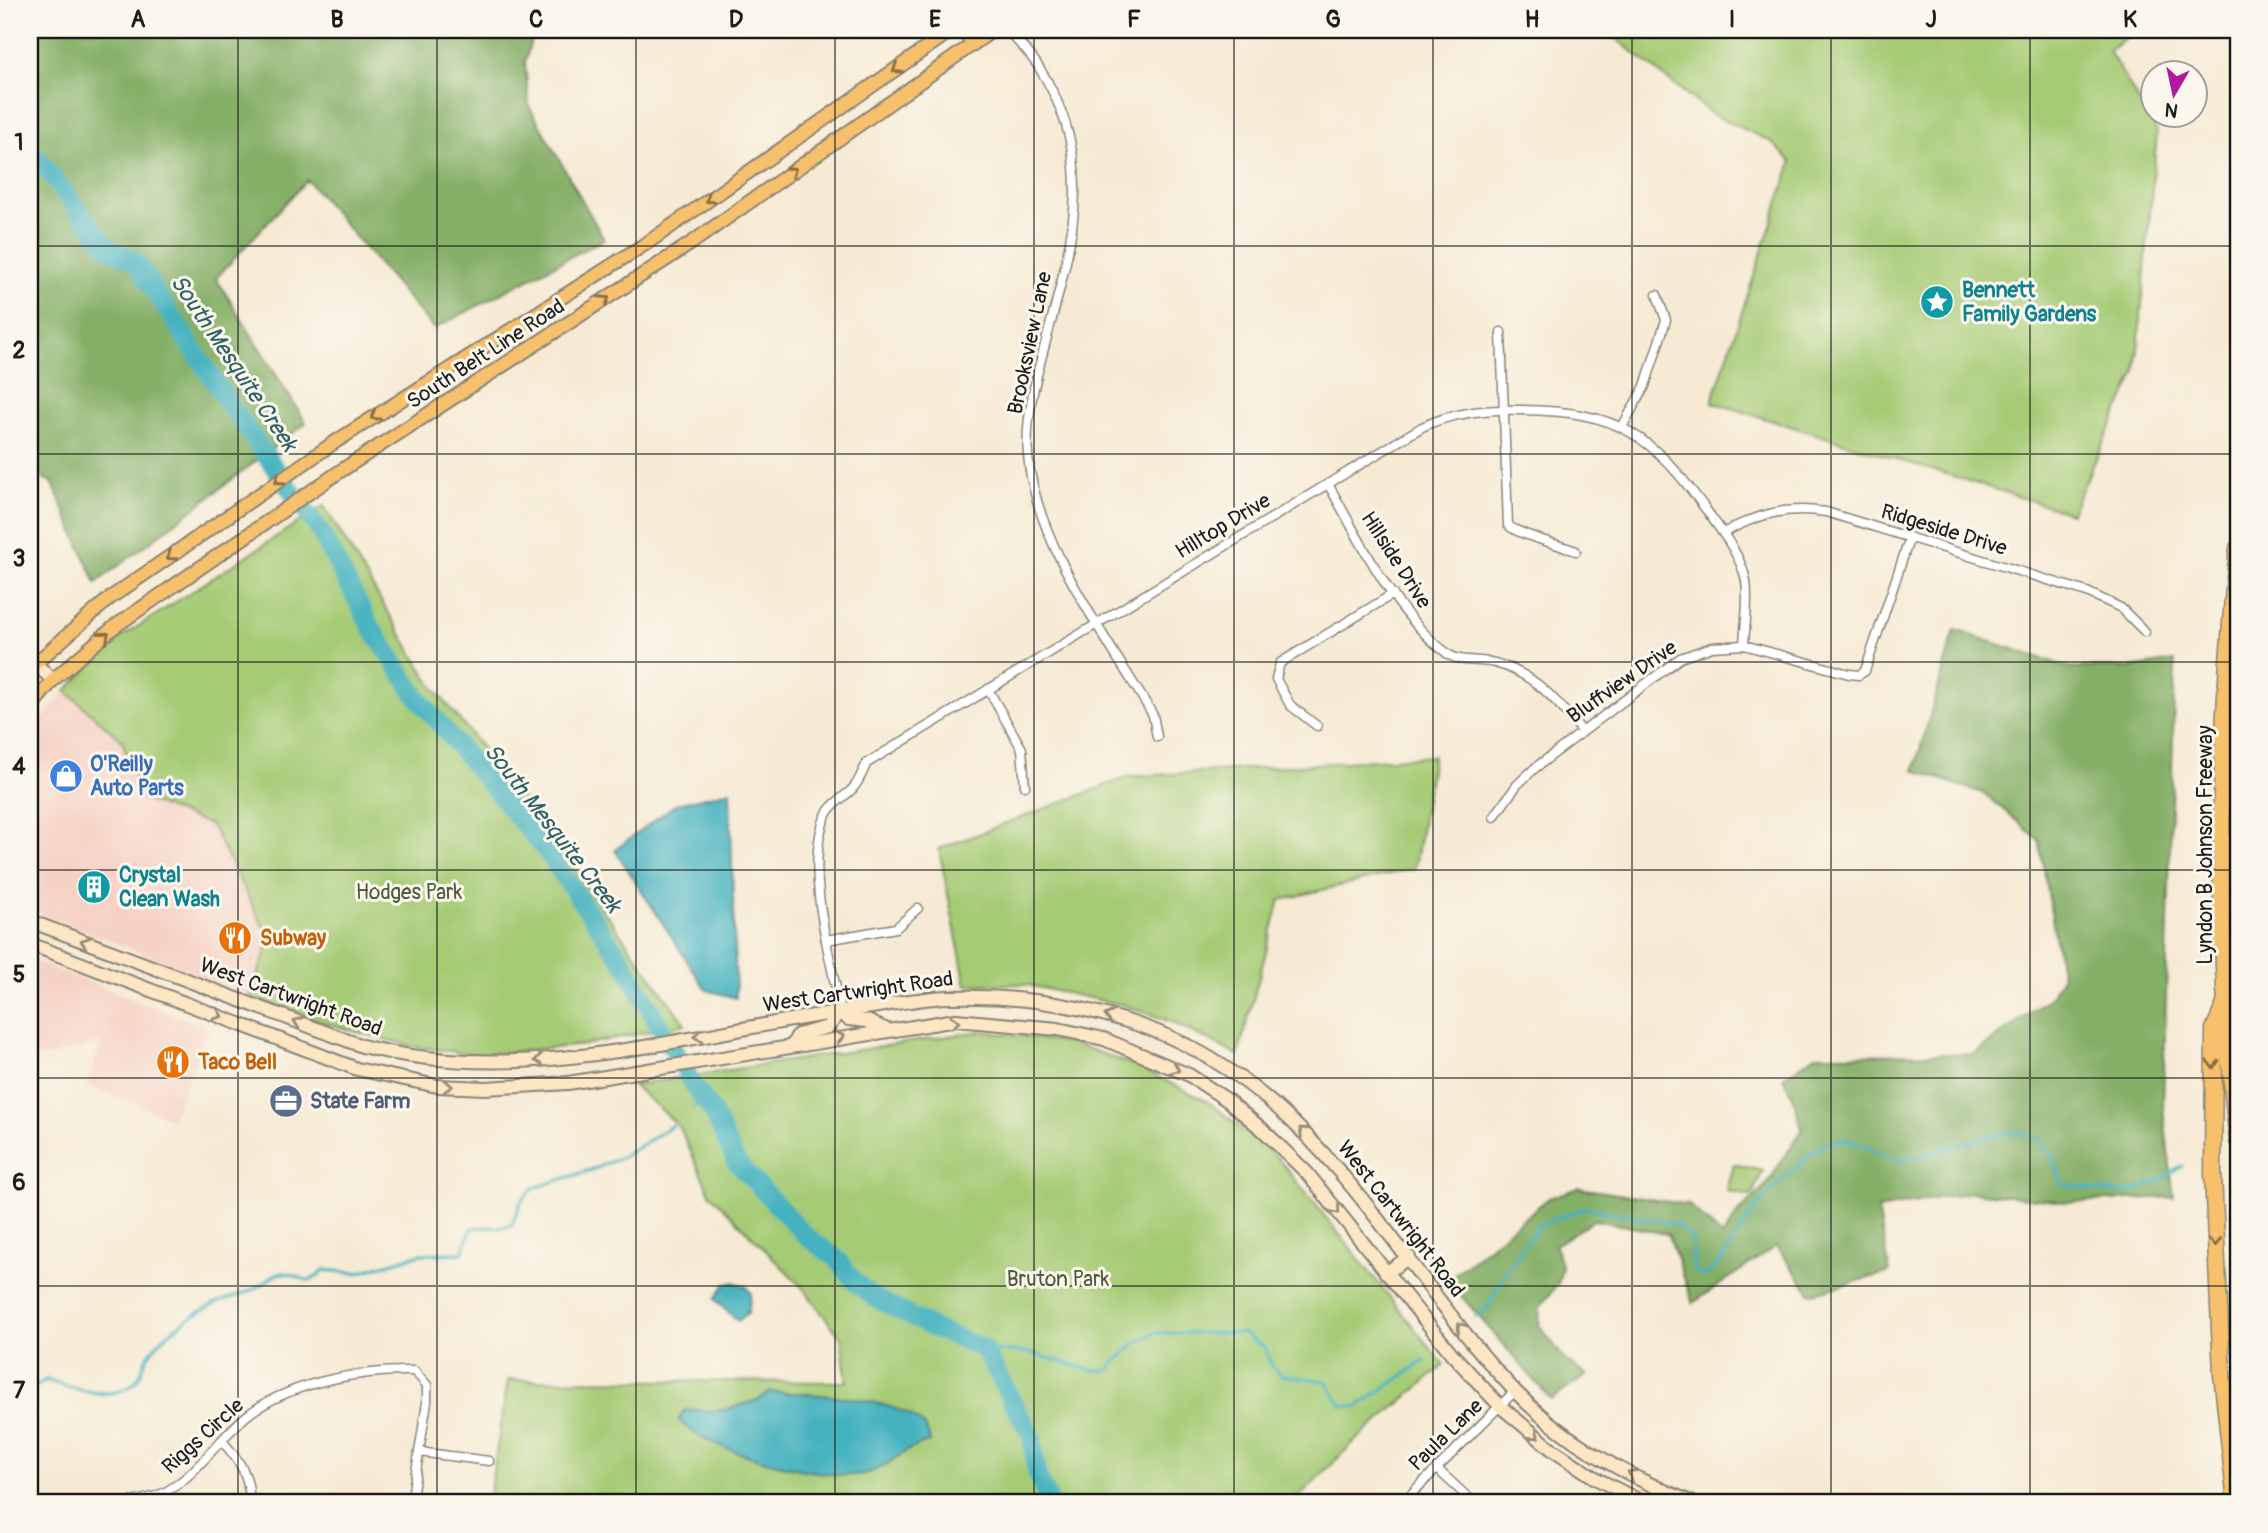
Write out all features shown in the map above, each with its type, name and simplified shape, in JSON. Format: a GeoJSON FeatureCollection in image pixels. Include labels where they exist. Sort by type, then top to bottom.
{"type":"FeatureCollection","features":[{"type":"Feature","properties":{"kind":"highway","name":"Lyndon B Johnson Freeway"},"geometry":{"type":"LineString","coordinates":[[2238,548],[2224,751],[2227,999],[2238,1141]]}},
{"type":"Feature","properties":{"kind":"highway"},"geometry":{"type":"LineString","coordinates":[[2227,999],[2214,1029],[2213,1174],[2222,1374],[2236,1503]]}},
{"type":"Feature","properties":{"kind":"main road","name":"South Belt Line Road"},"geometry":{"type":"LineString","coordinates":[[31,663],[110,598],[332,444],[650,241],[953,30]]}},
{"type":"Feature","properties":{"kind":"main road"},"geometry":{"type":"LineString","coordinates":[[963,30],[973,44]]}},
{"type":"Feature","properties":{"kind":"main road","name":"South Belt Line Road"},"geometry":{"type":"LineString","coordinates":[[30,708],[53,680],[114,627],[342,470],[690,244],[993,30]]}},
{"type":"Feature","properties":{"kind":"main road"},"geometry":{"type":"LineString","coordinates":[[760,164],[772,185]]}},
{"type":"Feature","properties":{"kind":"main road"},"geometry":{"type":"LineString","coordinates":[[31,663],[53,680]]}},
{"type":"Feature","properties":{"kind":"main road","name":"West Cartwright Road"},"geometry":{"type":"LineString","coordinates":[[30,921],[362,1046],[406,1057],[478,1064],[521,1063],[607,1052],[841,1010],[944,997],[995,997],[1068,1006],[1156,1032],[1204,1055],[1254,1090],[1325,1152],[1470,1339],[1514,1391],[1564,1434],[1605,1460],[1666,1498],[1693,1503]]}},
{"type":"Feature","properties":{"kind":"main road","name":"West Cartwright Road"},"geometry":{"type":"LineString","coordinates":[[30,944],[357,1069],[438,1086],[486,1088],[568,1083],[793,1044],[956,1020],[1058,1029],[1104,1040],[1189,1075],[1238,1109],[1307,1173],[1386,1273],[1500,1406],[1553,1450],[1597,1479],[1644,1503]]}},
{"type":"Feature","properties":{"kind":"main road"},"geometry":{"type":"LineString","coordinates":[[155,990],[161,970]]}},
{"type":"Feature","properties":{"kind":"main road"},"geometry":{"type":"LineString","coordinates":[[793,1044],[798,1035],[828,1027],[841,1010],[848,1018],[867,1021],[887,1030]]}},
{"type":"Feature","properties":{"kind":"main road"},"geometry":{"type":"LineString","coordinates":[[357,1069],[362,1046]]}},
{"type":"Feature","properties":{"kind":"main road"},"geometry":{"type":"LineString","coordinates":[[1238,1109],[1254,1090]]}},
{"type":"Feature","properties":{"kind":"main road"},"geometry":{"type":"LineString","coordinates":[[1386,1273],[1409,1257]]}},
{"type":"Feature","properties":{"kind":"street","name":"Brooksview Lane"},"geometry":{"type":"LineString","coordinates":[[1007,30],[1037,64],[1047,81],[1068,131],[1075,170],[1076,220],[1039,366],[1030,419],[1028,453],[1042,522],[1153,715],[1157,737]]}},
{"type":"Feature","properties":{"kind":"street"},"geometry":{"type":"LineString","coordinates":[[1622,427],[1645,386],[1666,320],[1657,295]]}},
{"type":"Feature","properties":{"kind":"street"},"geometry":{"type":"LineString","coordinates":[[1501,332],[1508,525],[1514,532],[1546,539],[1576,551]]}},
{"type":"Feature","properties":{"kind":"street","name":"Hilltop Drive"},"geometry":{"type":"LineString","coordinates":[[841,1010],[826,940],[818,869],[821,834],[828,811],[855,786],[867,763],[1328,484],[1444,417],[1503,410],[1566,410],[1596,416],[1622,427],[1660,452],[1723,533],[1736,554],[1745,580],[1744,645]]}},
{"type":"Feature","properties":{"kind":"street","name":"Hillside Drive"},"geometry":{"type":"LineString","coordinates":[[1328,484],[1403,611],[1451,657],[1494,662],[1528,676],[1552,695],[1582,731]]}},
{"type":"Feature","properties":{"kind":"street","name":"Ridgeside Drive"},"geometry":{"type":"LineString","coordinates":[[1723,533],[1752,517],[1777,510],[1804,509],[1910,537],[2087,592],[2121,608],[2145,632]]}},
{"type":"Feature","properties":{"kind":"street","name":"Bluffview Drive"},"geometry":{"type":"LineString","coordinates":[[1494,817],[1517,785],[1582,731],[1680,658],[1712,647],[1744,645],[1849,674],[1859,675],[1865,671],[1910,537]]}},
{"type":"Feature","properties":{"kind":"street"},"geometry":{"type":"LineString","coordinates":[[1317,726],[1290,705],[1276,679],[1280,663],[1393,594]]}},
{"type":"Feature","properties":{"kind":"street"},"geometry":{"type":"LineString","coordinates":[[988,689],[1022,749],[1025,786]]}},
{"type":"Feature","properties":{"kind":"street"},"geometry":{"type":"LineString","coordinates":[[826,940],[896,928],[918,908]]}},
{"type":"Feature","properties":{"kind":"street","name":"Riggs Circle"},"geometry":{"type":"LineString","coordinates":[[125,1503],[146,1500],[174,1487],[255,1410],[301,1389],[345,1377],[414,1371],[427,1385],[411,1503]]}},
{"type":"Feature","properties":{"kind":"street","name":"Paula Lane"},"geometry":{"type":"LineString","coordinates":[[1402,1503],[1514,1391]]}},
{"type":"Feature","properties":{"kind":"street"},"geometry":{"type":"LineString","coordinates":[[222,1441],[239,1461],[247,1476],[249,1503]]}},
{"type":"Feature","properties":{"kind":"street"},"geometry":{"type":"LineString","coordinates":[[419,1452],[489,1461]]}},
{"type":"Feature","properties":{"kind":"street"},"geometry":{"type":"LineString","coordinates":[[1436,1468],[1474,1503]]}},
{"type":"Feature","properties":{"kind":"shaded area"},"geometry":{"type":"Polygon","coordinates":[[[66,691],[122,741],[143,799],[210,825],[270,939],[250,996],[30,909],[30,733],[66,691]]]}},
{"type":"Feature","properties":{"kind":"shaded area"},"geometry":{"type":"Polygon","coordinates":[[[30,959],[209,1029],[172,1119],[86,1085],[102,1043],[30,1060],[30,959]]]}},
{"type":"Feature","properties":{"kind":"green space"},"geometry":{"type":"Polygon","coordinates":[[[30,30],[534,30],[525,62],[529,106],[604,239],[434,329],[307,180],[216,278],[306,423],[96,583],[52,482],[30,473],[30,30]]]}},
{"type":"Feature","properties":{"kind":"green space"},"geometry":{"type":"Polygon","coordinates":[[[1605,30],[2135,30],[2109,51],[2138,100],[2138,130],[2157,132],[2136,372],[2071,513],[1712,402],[1792,162],[1770,141],[1713,115],[1605,30]]]}},
{"type":"Feature","properties":{"kind":"green space","name":"Hodges Park"},"geometry":{"type":"Polygon","coordinates":[[[324,506],[433,687],[535,814],[685,1024],[584,1045],[480,1055],[411,1046],[324,1023],[250,996],[270,939],[211,825],[143,799],[122,741],[66,691],[111,644],[324,506]]]}},
{"type":"Feature","properties":{"kind":"green space"},"geometry":{"type":"Polygon","coordinates":[[[1955,630],[2068,667],[2130,668],[2175,661],[2163,1109],[2174,1197],[2066,1202],[1971,1192],[1878,1209],[1890,1272],[1811,1294],[1776,1246],[1693,1303],[1668,1234],[1594,1220],[1555,1245],[1562,1268],[1558,1284],[1540,1306],[1539,1325],[1566,1361],[1587,1375],[1551,1400],[1455,1289],[1450,1278],[1549,1198],[1579,1188],[1689,1205],[1722,1236],[1738,1214],[1767,1184],[1802,1130],[1793,1096],[1783,1077],[1816,1055],[1974,1054],[2051,997],[2062,977],[2039,840],[1985,794],[1914,770],[1955,630]]]}},
{"type":"Feature","properties":{"kind":"green space"},"geometry":{"type":"Polygon","coordinates":[[[1433,756],[1415,868],[1280,900],[1238,1055],[1172,1022],[1123,1005],[1023,984],[966,985],[939,849],[1128,777],[1433,756]]]}},
{"type":"Feature","properties":{"kind":"green space","name":"Bruton Park"},"geometry":{"type":"Polygon","coordinates":[[[981,1031],[1072,1043],[1133,1065],[1209,1102],[1278,1158],[1444,1365],[1354,1442],[1292,1503],[488,1503],[508,1380],[847,1382],[841,1338],[802,1287],[710,1194],[679,1126],[633,1085],[981,1031]]]}},
{"type":"Feature","properties":{"kind":"green space"},"geometry":{"type":"Polygon","coordinates":[[[1734,1164],[1763,1171],[1751,1196],[1727,1191],[1734,1164]]]}},
{"type":"Feature","properties":{"kind":"water"},"geometry":{"type":"Polygon","coordinates":[[[730,791],[736,998],[706,990],[615,850],[676,804],[730,791]]]}},
{"type":"Feature","properties":{"kind":"water"},"geometry":{"type":"Polygon","coordinates":[[[733,1282],[746,1286],[751,1294],[748,1313],[738,1321],[715,1299],[724,1285],[733,1282]]]}},
{"type":"Feature","properties":{"kind":"water"},"geometry":{"type":"Polygon","coordinates":[[[770,1392],[836,1396],[888,1406],[909,1415],[924,1426],[930,1442],[913,1448],[868,1473],[827,1473],[768,1462],[738,1452],[691,1431],[679,1420],[684,1410],[725,1410],[758,1400],[770,1392]]]}},
{"type":"Feature","properties":{"kind":"waterway","name":"South Mesquite Creek"},"geometry":{"type":"LineString","coordinates":[[30,148],[108,248],[136,262],[229,404],[320,531],[371,627],[417,697],[547,852],[624,963],[694,1086],[713,1112],[736,1162],[807,1237],[836,1258],[854,1281],[873,1297],[935,1329],[984,1349],[1032,1437],[1037,1475],[1050,1503]]}},
{"type":"Feature","properties":{"kind":"waterway"},"geometry":{"type":"LineString","coordinates":[[693,1107],[703,1098]]}},
{"type":"Feature","properties":{"kind":"waterway"},"geometry":{"type":"LineString","coordinates":[[30,1389],[46,1380],[93,1392],[118,1392],[128,1388],[139,1377],[154,1348],[178,1326],[215,1304],[255,1289],[279,1273],[308,1280],[324,1270],[357,1273],[421,1254],[462,1253],[471,1229],[511,1226],[522,1200],[534,1188],[594,1169],[624,1156],[673,1125]]}},
{"type":"Feature","properties":{"kind":"waterway"},"geometry":{"type":"LineString","coordinates":[[1476,1317],[1488,1307],[1507,1270],[1539,1225],[1585,1208],[1676,1224],[1692,1238],[1694,1272],[1706,1275],[1721,1260],[1762,1201],[1812,1154],[1836,1140],[1846,1140],[1884,1156],[1903,1160],[1991,1136],[2025,1134],[2037,1138],[2047,1147],[2062,1184],[2112,1192],[2137,1190],[2164,1178],[2182,1166]]}},
{"type":"Feature","properties":{"kind":"waterway"},"geometry":{"type":"LineString","coordinates":[[984,1349],[1030,1353],[1090,1370],[1107,1371],[1135,1343],[1155,1333],[1243,1333],[1265,1348],[1272,1367],[1281,1375],[1326,1381],[1341,1405],[1357,1407],[1425,1360]]}},
{"type":"Feature","properties":{"kind":"place","name":"Bennett Family Gardens"},"geometry":{"type":"Point","coordinates":[1937,302]}},
{"type":"Feature","properties":{"kind":"place","name":"O'Reilly Auto Parts"},"geometry":{"type":"Point","coordinates":[66,776]}},
{"type":"Feature","properties":{"kind":"place","name":"Crystal Clean Wash"},"geometry":{"type":"Point","coordinates":[94,887]}},
{"type":"Feature","properties":{"kind":"place","name":"Subway"},"geometry":{"type":"Point","coordinates":[235,938]}},
{"type":"Feature","properties":{"kind":"place","name":"Taco Bell"},"geometry":{"type":"Point","coordinates":[173,1062]}},
{"type":"Feature","properties":{"kind":"place","name":"State Farm"},"geometry":{"type":"Point","coordinates":[286,1101]}}]}
